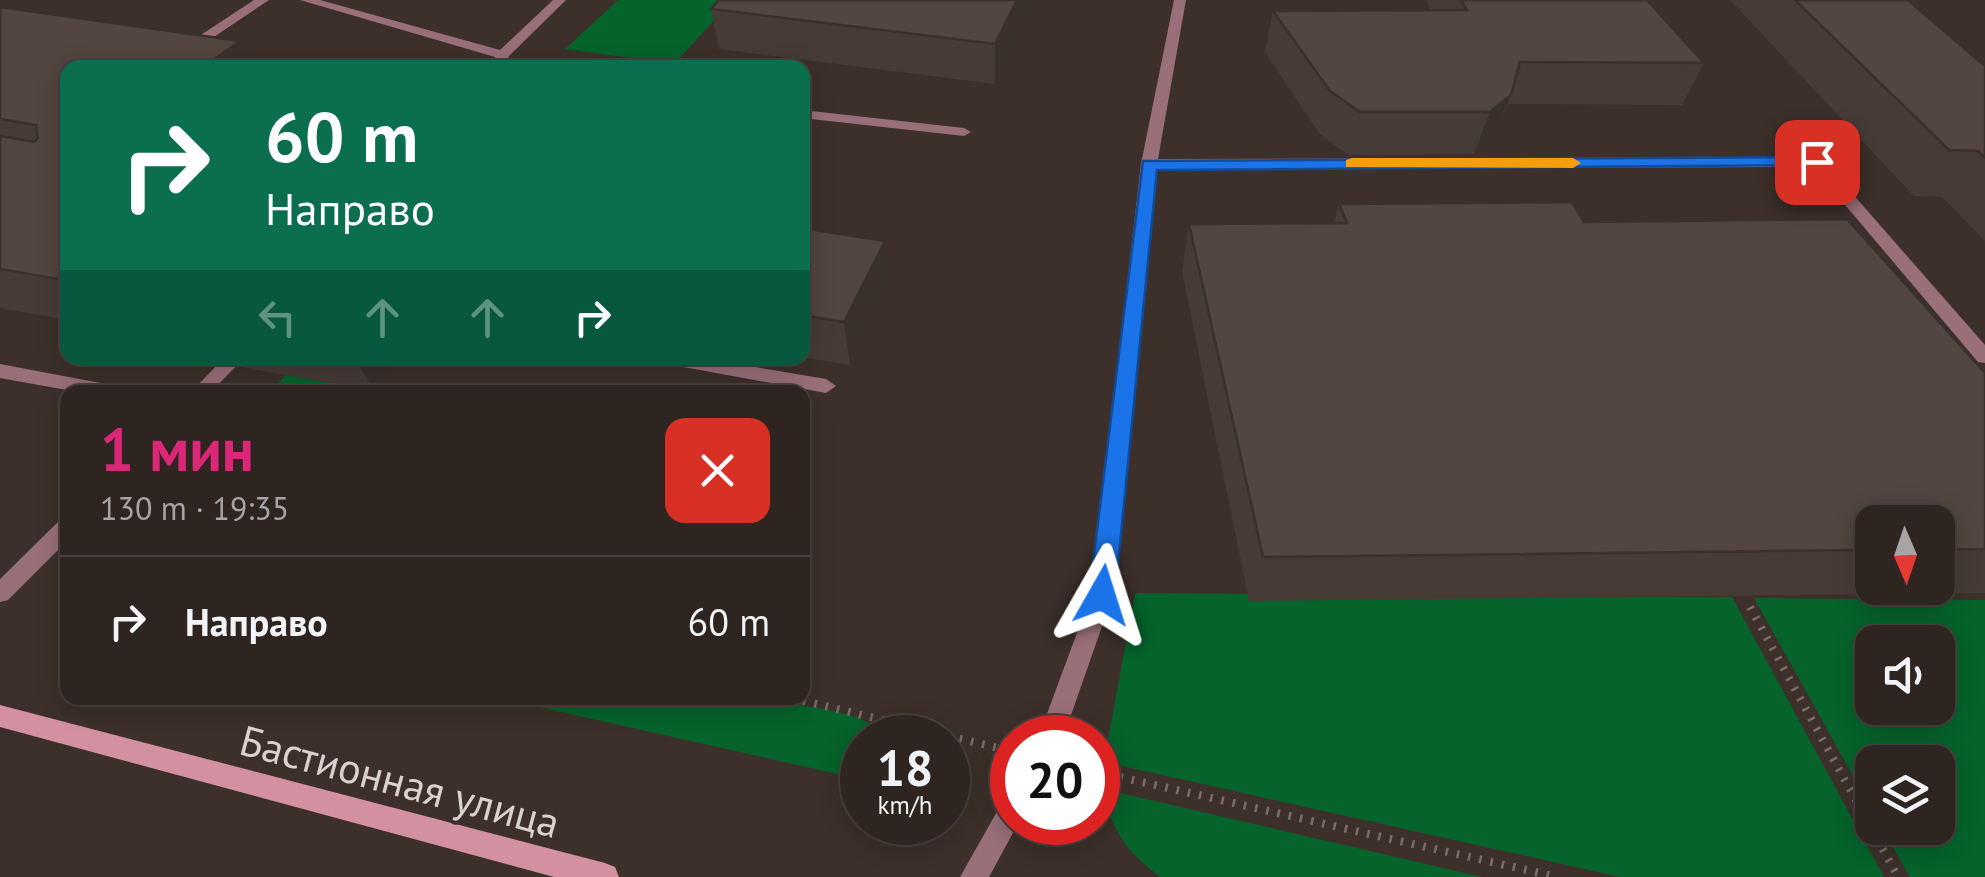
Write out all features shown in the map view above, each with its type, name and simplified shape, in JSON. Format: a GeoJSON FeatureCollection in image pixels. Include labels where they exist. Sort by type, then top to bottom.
{"type":"FeatureCollection","features":[{"type":"Feature","properties":{"kind":"main road","name":"Бастионная улица"},"geometry":{"type":"LineString","coordinates":[[0,716],[605,877]]}},
{"type":"Feature","properties":{"kind":"lane"},"geometry":{"type":"LineString","coordinates":[[167,48],[185,50],[263,0]]}},
{"type":"Feature","properties":{"kind":"lane"},"geometry":{"type":"LineString","coordinates":[[306,0],[498,60]]}},
{"type":"Feature","properties":{"kind":"lane"},"geometry":{"type":"LineString","coordinates":[[502,60],[560,0]]}},
{"type":"Feature","properties":{"kind":"lane"},"geometry":{"type":"LineString","coordinates":[[1058,715],[1102,595],[1149,164],[1180,0]]}},
{"type":"Feature","properties":{"kind":"lane"},"geometry":{"type":"LineString","coordinates":[[810,115],[964,132]]}},
{"type":"Feature","properties":{"kind":"lane"},"geometry":{"type":"LineString","coordinates":[[1149,164],[1817,162],[1985,357]]}},
{"type":"Feature","properties":{"kind":"lane"},"geometry":{"type":"LineString","coordinates":[[207,385],[228,365]]}},
{"type":"Feature","properties":{"kind":"lane"},"geometry":{"type":"LineString","coordinates":[[707,365],[826,386]]}},
{"type":"Feature","properties":{"kind":"lane"},"geometry":{"type":"LineString","coordinates":[[0,371],[74,385]]}},
{"type":"Feature","properties":{"kind":"lane"},"geometry":{"type":"LineString","coordinates":[[0,593],[60,534]]}},
{"type":"Feature","properties":{"kind":"lane"},"geometry":{"type":"LineString","coordinates":[[974,877],[992,845]]}},
{"type":"Feature","properties":{"kind":"path"},"geometry":{"type":"LineString","coordinates":[[1750,607],[1898,877]]}},
{"type":"Feature","properties":{"kind":"path"},"geometry":{"type":"LineString","coordinates":[[810,702],[990,747]]}},
{"type":"Feature","properties":{"kind":"path"},"geometry":{"type":"LineString","coordinates":[[1120,777],[1557,877]]}},
{"type":"Feature","properties":{"kind":"green space"},"geometry":{"type":"Polygon","coordinates":[[[618,0],[733,0],[678,60],[645,60],[565,49],[618,0]]]}},
{"type":"Feature","properties":{"kind":"green space"},"geometry":{"type":"Polygon","coordinates":[[[286,375],[343,385],[276,385],[286,375]]]}},
{"type":"Feature","properties":{"kind":"green space"},"geometry":{"type":"Polygon","coordinates":[[[1135,593],[1732,597],[1855,824],[1855,845],[1867,845],[1884,877],[1620,877],[1120,766],[1120,715],[1113,715],[1135,593]]]}},
{"type":"Feature","properties":{"kind":"green space"},"geometry":{"type":"Polygon","coordinates":[[[1754,598],[1855,599],[1855,605],[1955,605],[1955,600],[1985,600],[1985,877],[1910,877],[1892,845],[1955,845],[1955,745],[1855,745],[1855,779],[1754,598]]]}},
{"type":"Feature","properties":{"kind":"green space"},"geometry":{"type":"Polygon","coordinates":[[[530,705],[798,705],[846,715],[840,715],[840,775],[530,705]]]}},
{"type":"Feature","properties":{"kind":"green space"},"geometry":{"type":"Polygon","coordinates":[[[1120,793],[1482,877],[1160,877],[1122,839],[1120,793]]]}},
{"type":"Feature","properties":{"kind":"building"},"geometry":{"type":"Polygon","coordinates":[[[719,0],[1017,0],[995,44],[711,9],[719,0]]]}},
{"type":"Feature","properties":{"kind":"building"},"geometry":{"type":"Polygon","coordinates":[[[1461,0],[1647,0],[1704,63],[1520,62],[1511,95],[1490,112],[1360,112],[1330,91],[1273,11],[1467,10],[1461,0]]]}},
{"type":"Feature","properties":{"kind":"building"},"geometry":{"type":"Polygon","coordinates":[[[1795,0],[1908,0],[1985,66],[1985,158],[1978,151],[1949,150],[1795,0]]]}},
{"type":"Feature","properties":{"kind":"building"},"geometry":{"type":"Polygon","coordinates":[[[0,7],[240,41],[213,60],[60,60],[58,279],[0,269],[0,136],[34,142],[38,138],[36,125],[0,119],[0,7]]]}},
{"type":"Feature","properties":{"kind":"building"},"geometry":{"type":"Polygon","coordinates":[[[1572,202],[1584,222],[1847,219],[1985,373],[1985,549],[1955,550],[1955,505],[1855,505],[1855,550],[1263,557],[1189,224],[1347,223],[1339,204],[1572,202]]]}},
{"type":"Feature","properties":{"kind":"building"},"geometry":{"type":"Polygon","coordinates":[[[810,229],[885,241],[844,322],[810,316],[810,229]]]}},
{"type":"Feature","properties":{"kind":"slow traffic"},"geometry":{"type":"LineString","coordinates":[[1352,164],[1573,163]]}},
{"type":"Feature","properties":{"kind":"route"},"geometry":{"type":"LineString","coordinates":[[1102,595],[1149,164],[1817,162]]}}]}
